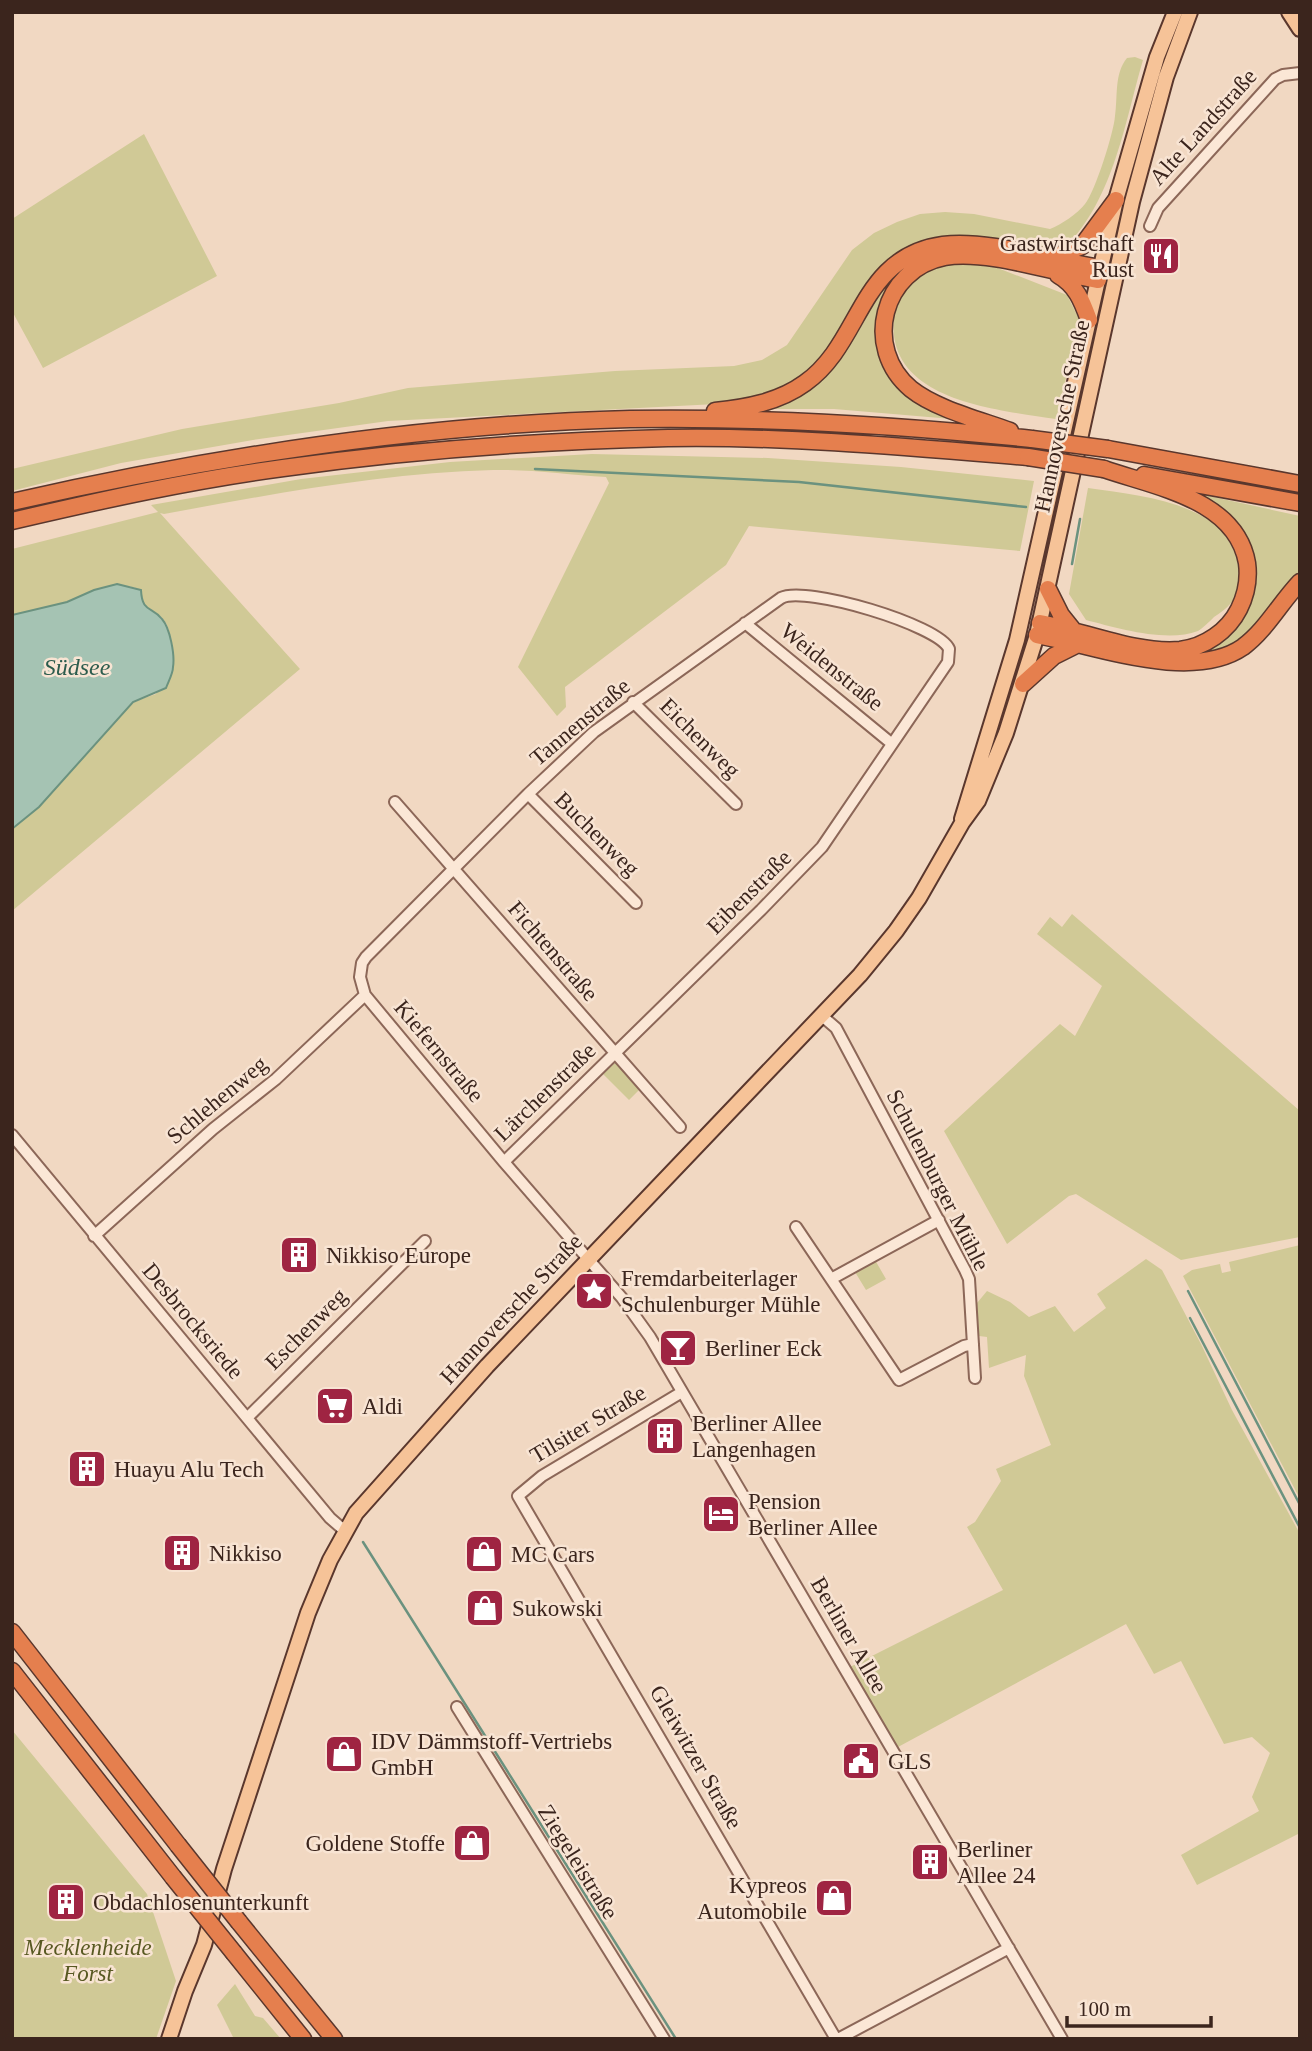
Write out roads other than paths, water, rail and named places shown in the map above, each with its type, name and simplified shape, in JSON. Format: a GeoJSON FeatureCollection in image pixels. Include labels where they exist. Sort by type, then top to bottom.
{"type":"FeatureCollection","features":[{"type":"Feature","properties":{"kind":"highway"},"geometry":{"type":"LineString","coordinates":[[1032,439],[938,404],[911,389],[892,366],[884,343],[884,320],[889,299],[910,272],[927,261],[947,256],[966,255],[1050,264],[1082,246],[1116,200]]}},
{"type":"Feature","properties":{"kind":"highway"},"geometry":{"type":"LineString","coordinates":[[630,419],[649,412],[710,411],[763,404],[806,383],[824,366],[838,347],[869,291],[885,272],[902,259],[922,250],[964,244],[985,246],[1099,274]]}},
{"type":"Feature","properties":{"kind":"highway"},"geometry":{"type":"LineString","coordinates":[[1050,264],[1075,289],[1089,320]]}},
{"type":"Feature","properties":{"kind":"highway"},"geometry":{"type":"LineString","coordinates":[[12,502],[167,468],[283,449],[392,435],[630,419],[759,420],[889,426],[1032,439],[1108,449],[1300,484]]}},
{"type":"Feature","properties":{"kind":"highway"},"geometry":{"type":"LineString","coordinates":[[12,521],[110,498],[281,468],[396,454],[542,442],[670,438],[886,445],[1028,457],[1199,483],[1300,503]]}},
{"type":"Feature","properties":{"kind":"highway"},"geometry":{"type":"LineString","coordinates":[[1038,629],[1146,648],[1182,650],[1198,646],[1222,632],[1239,609],[1245,595],[1248,567],[1245,554],[1233,529],[1219,514],[1191,498],[1104,469]]}},
{"type":"Feature","properties":{"kind":"highway"},"geometry":{"type":"LineString","coordinates":[[1048,589],[1061,615],[1077,637],[1144,659],[1185,664],[1214,659],[1241,648],[1262,630],[1300,582]]}},
{"type":"Feature","properties":{"kind":"highway"},"geometry":{"type":"LineString","coordinates":[[1023,684],[1077,637]]}},
{"type":"Feature","properties":{"kind":"highway"},"geometry":{"type":"LineString","coordinates":[[12,1632],[178,1846],[334,2039]]}},
{"type":"Feature","properties":{"kind":"highway"},"geometry":{"type":"LineString","coordinates":[[12,1671],[303,2039]]}},
{"type":"Feature","properties":{"kind":"main road","name":"Hannoversche Straße"},"geometry":{"type":"LineString","coordinates":[[962,823],[1021,625],[1116,200],[1157,57],[1175,12]]}},
{"type":"Feature","properties":{"kind":"main road","name":"Hannoversche Straße"},"geometry":{"type":"LineString","coordinates":[[169,2039],[204,1945],[216,1899],[308,1613],[330,1560],[356,1513],[488,1366],[822,1016],[896,931],[930,882],[984,789],[1023,684],[1038,629],[1149,133],[1168,70],[1191,12]]}},
{"type":"Feature","properties":{"kind":"main road"},"geometry":{"type":"LineString","coordinates":[[1289,12],[1300,29]]}},
{"type":"Feature","properties":{"kind":"main road"},"geometry":{"type":"LineString","coordinates":[[1099,274],[1116,277]]}},
{"type":"Feature","properties":{"kind":"main road"},"geometry":{"type":"LineString","coordinates":[[1021,625],[1038,629]]}},
{"type":"Feature","properties":{"kind":"street","name":"Alte Landstraße"},"geometry":{"type":"LineString","coordinates":[[1150,226],[1158,208],[1275,79],[1300,73]]}},
{"type":"Feature","properties":{"kind":"street","name":"Tannenstraße"},"geometry":{"type":"LineString","coordinates":[[454,867],[594,732],[788,594],[852,604],[942,638],[949,649],[948,662],[891,743]]}},
{"type":"Feature","properties":{"kind":"street","name":"Weidenstraße"},"geometry":{"type":"LineString","coordinates":[[745,623],[891,743]]}},
{"type":"Feature","properties":{"kind":"street","name":"Eichenweg"},"geometry":{"type":"LineString","coordinates":[[634,702],[736,804]]}},
{"type":"Feature","properties":{"kind":"street","name":"Eibenstraße"},"geometry":{"type":"LineString","coordinates":[[615,1054],[822,847],[891,743]]}},
{"type":"Feature","properties":{"kind":"street","name":"Buchenweg"},"geometry":{"type":"LineString","coordinates":[[528,794],[636,903]]}},
{"type":"Feature","properties":{"kind":"street","name":"Fichtenstraße"},"geometry":{"type":"LineString","coordinates":[[395,802],[680,1127]]}},
{"type":"Feature","properties":{"kind":"street","name":"Kiefernstraße"},"geometry":{"type":"LineString","coordinates":[[454,867],[366,957],[362,963],[360,977],[365,995],[588,1260]]}},
{"type":"Feature","properties":{"kind":"street","name":"Schlehenweg"},"geometry":{"type":"LineString","coordinates":[[94,1236],[213,1129],[276,1079],[365,995]]}},
{"type":"Feature","properties":{"kind":"street","name":"Schulenburger Mühle"},"geometry":{"type":"LineString","coordinates":[[822,1016],[836,1028],[969,1279],[975,1378]]}},
{"type":"Feature","properties":{"kind":"street","name":"Lärchenstraße"},"geometry":{"type":"LineString","coordinates":[[504,1161],[615,1054]]}},
{"type":"Feature","properties":{"kind":"street","name":"Desbrocksriede"},"geometry":{"type":"LineString","coordinates":[[12,1135],[330,1518],[345,1531]]}},
{"type":"Feature","properties":{"kind":"street"},"geometry":{"type":"LineString","coordinates":[[831,1279],[939,1220]]}},
{"type":"Feature","properties":{"kind":"street"},"geometry":{"type":"LineString","coordinates":[[796,1227],[898,1380],[973,1344]]}},
{"type":"Feature","properties":{"kind":"street","name":"Eschenweg"},"geometry":{"type":"LineString","coordinates":[[247,1418],[425,1241]]}},
{"type":"Feature","properties":{"kind":"street","name":"Berliner Allee"},"geometry":{"type":"LineString","coordinates":[[588,1260],[622,1298],[650,1337],[1062,2039]]}},
{"type":"Feature","properties":{"kind":"street","name":"Tilsiter Straße"},"geometry":{"type":"LineString","coordinates":[[518,1496],[542,1476],[682,1392]]}},
{"type":"Feature","properties":{"kind":"street","name":"Gleiwitzer Straße"},"geometry":{"type":"LineString","coordinates":[[518,1496],[837,2039]]}},
{"type":"Feature","properties":{"kind":"street","name":"Ziegeleistraße"},"geometry":{"type":"LineString","coordinates":[[457,1707],[664,2039]]}},
{"type":"Feature","properties":{"kind":"street"},"geometry":{"type":"LineString","coordinates":[[837,2039],[1009,1948]]}},
{"type":"Feature","properties":{"kind":"water","name":"Südsee"},"geometry":{"type":"Polygon","coordinates":[[[117,584],[141,590],[145,606],[165,623],[173,662],[166,688],[133,702],[39,807],[12,829],[12,615],[67,602],[94,590],[117,584]]]}},
{"type":"Feature","properties":{"kind":"waterway"},"geometry":{"type":"LineString","coordinates":[[535,469],[799,482],[1026,507]]}},
{"type":"Feature","properties":{"kind":"waterway"},"geometry":{"type":"LineString","coordinates":[[1072,564],[1080,519]]}},
{"type":"Feature","properties":{"kind":"waterway"},"geometry":{"type":"LineString","coordinates":[[1188,1291],[1300,1505]]}},
{"type":"Feature","properties":{"kind":"waterway"},"geometry":{"type":"LineString","coordinates":[[1190,1318],[1300,1528]]}},
{"type":"Feature","properties":{"kind":"waterway"},"geometry":{"type":"LineString","coordinates":[[363,1542],[676,2039]]}},
{"type":"Feature","properties":{"kind":"place","name":"Gastwirtschaft Rust"},"geometry":{"type":"Point","coordinates":[1161,256]}},
{"type":"Feature","properties":{"kind":"place","name":"Nikkiso Europe"},"geometry":{"type":"Point","coordinates":[299,1255]}},
{"type":"Feature","properties":{"kind":"place","name":"Fremdarbeiterlager Schulenburger Mühle"},"geometry":{"type":"Point","coordinates":[594,1291]}},
{"type":"Feature","properties":{"kind":"place","name":"Berliner Eck"},"geometry":{"type":"Point","coordinates":[678,1348]}},
{"type":"Feature","properties":{"kind":"place","name":"Aldi"},"geometry":{"type":"Point","coordinates":[335,1406]}},
{"type":"Feature","properties":{"kind":"place","name":"Berliner Allee Langenhagen"},"geometry":{"type":"Point","coordinates":[665,1436]}},
{"type":"Feature","properties":{"kind":"place","name":"Huayu Alu Tech"},"geometry":{"type":"Point","coordinates":[87,1469]}},
{"type":"Feature","properties":{"kind":"place","name":"Pension Berliner Allee"},"geometry":{"type":"Point","coordinates":[721,1514]}},
{"type":"Feature","properties":{"kind":"place","name":"Nikkiso"},"geometry":{"type":"Point","coordinates":[182,1553]}},
{"type":"Feature","properties":{"kind":"place","name":"MC Cars"},"geometry":{"type":"Point","coordinates":[484,1554]}},
{"type":"Feature","properties":{"kind":"place","name":"Sukowski"},"geometry":{"type":"Point","coordinates":[485,1608]}},
{"type":"Feature","properties":{"kind":"place","name":"IDV Dämmstoff-Vertriebs GmbH"},"geometry":{"type":"Point","coordinates":[344,1754]}},
{"type":"Feature","properties":{"kind":"place","name":"GLS"},"geometry":{"type":"Point","coordinates":[861,1761]}},
{"type":"Feature","properties":{"kind":"place","name":"Goldene Stoffe"},"geometry":{"type":"Point","coordinates":[472,1843]}},
{"type":"Feature","properties":{"kind":"place","name":"Berliner Allee 24"},"geometry":{"type":"Point","coordinates":[930,1862]}},
{"type":"Feature","properties":{"kind":"place","name":"Kypreos Automobile"},"geometry":{"type":"Point","coordinates":[834,1898]}},
{"type":"Feature","properties":{"kind":"place","name":"Obdachlosenunterkunft"},"geometry":{"type":"Point","coordinates":[66,1902]}},
{"type":"Feature","properties":{"kind":"park label","name":"Mecklenheide Forst"},"geometry":{"type":"Point","coordinates":[88,1960]}}]}
